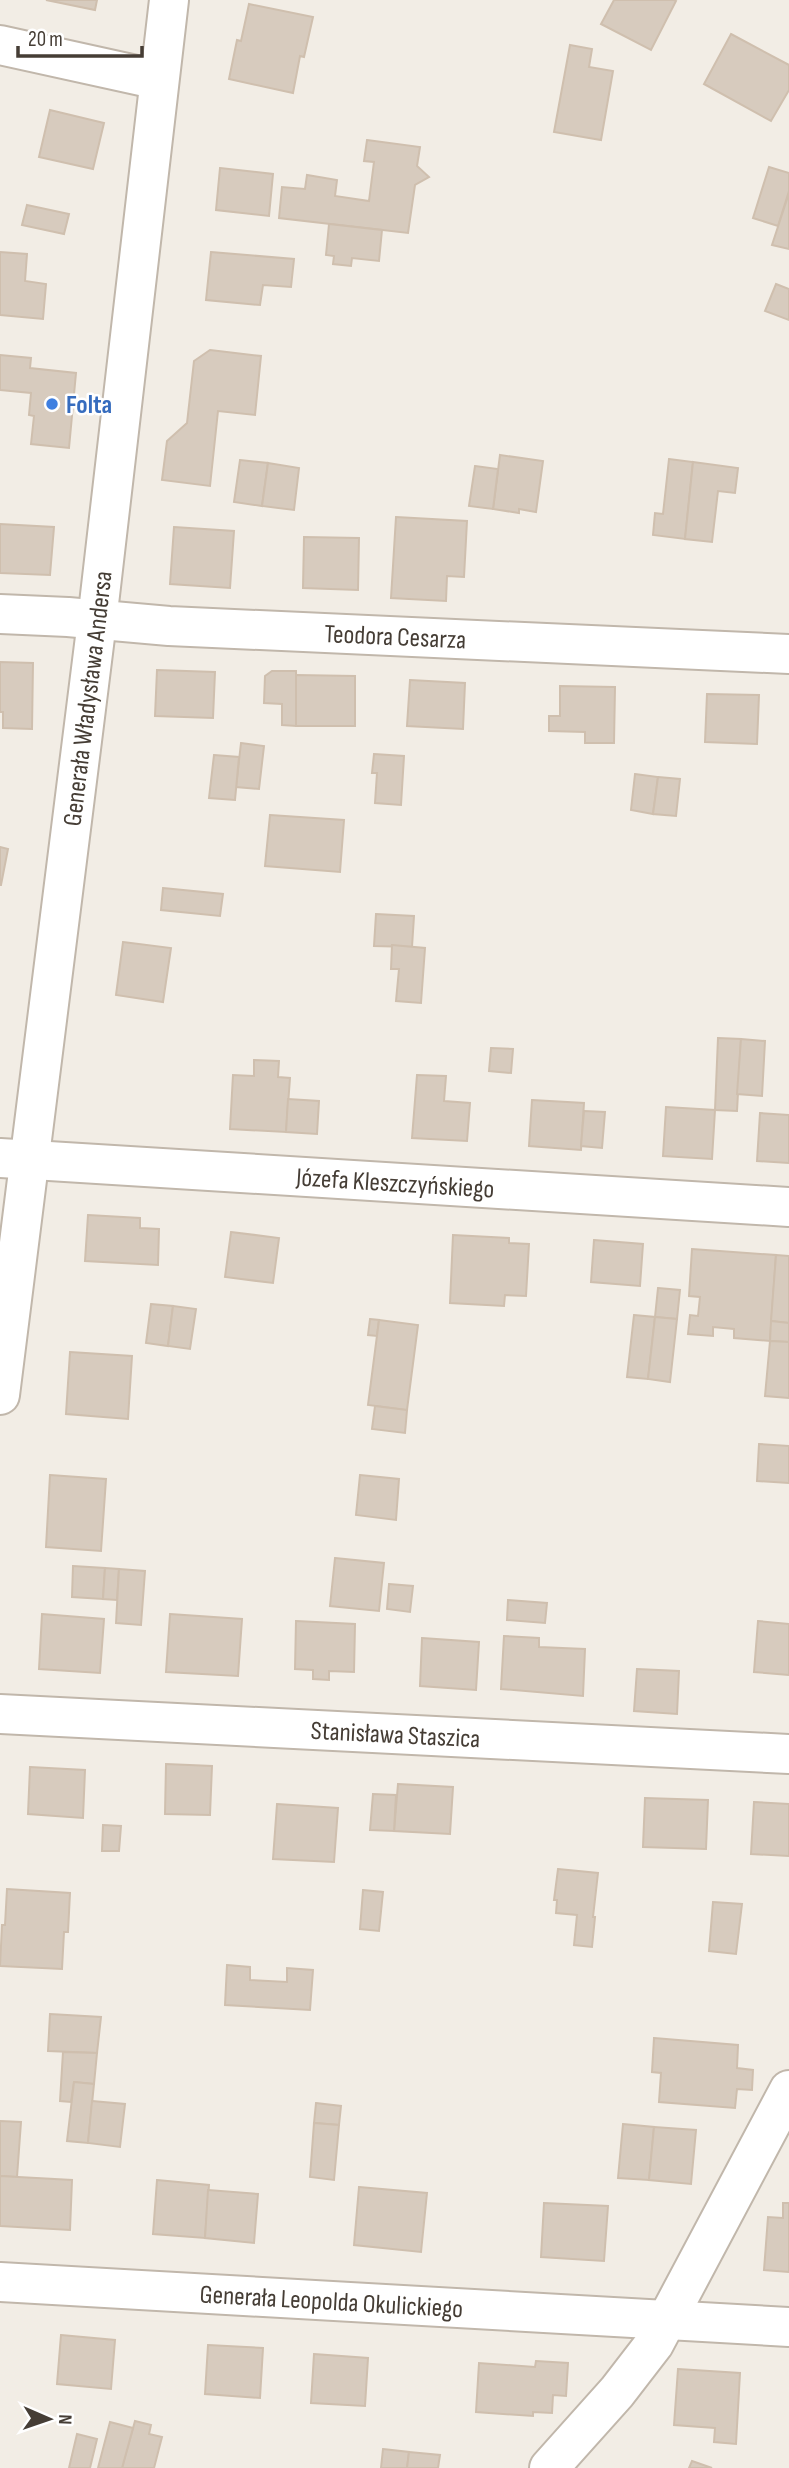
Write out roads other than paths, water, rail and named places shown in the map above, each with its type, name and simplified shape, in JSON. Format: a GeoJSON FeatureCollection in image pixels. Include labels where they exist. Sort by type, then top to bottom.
{"type":"FeatureCollection","features":[{"type":"Feature","properties":{"kind":"street","name":"Generała Władysława Andersa"},"geometry":{"type":"LineString","coordinates":[[0,1395],[14,1159],[97,621],[169,0]]}},
{"type":"Feature","properties":{"kind":"street"},"geometry":{"type":"LineString","coordinates":[[0,45],[159,80]]}},
{"type":"Feature","properties":{"kind":"street","name":"Teodora Cesarza"},"geometry":{"type":"LineString","coordinates":[[0,614],[169,626],[789,654]]}},
{"type":"Feature","properties":{"kind":"street","name":"Józefa Kleszczyńskiego"},"geometry":{"type":"LineString","coordinates":[[14,1159],[789,1207]]}},
{"type":"Feature","properties":{"kind":"street","name":"Stanisława Staszica"},"geometry":{"type":"LineString","coordinates":[[0,1714],[789,1754]]}},
{"type":"Feature","properties":{"kind":"street"},"geometry":{"type":"LineString","coordinates":[[549,2468],[617,2392],[654,2344],[789,2090]]}},
{"type":"Feature","properties":{"kind":"street","name":"Generała Leopolda Okulickiego"},"geometry":{"type":"LineString","coordinates":[[0,2282],[789,2327]]}},
{"type":"Feature","properties":{"kind":"place","name":"Folta"},"geometry":{"type":"Point","coordinates":[52,404]}}]}
